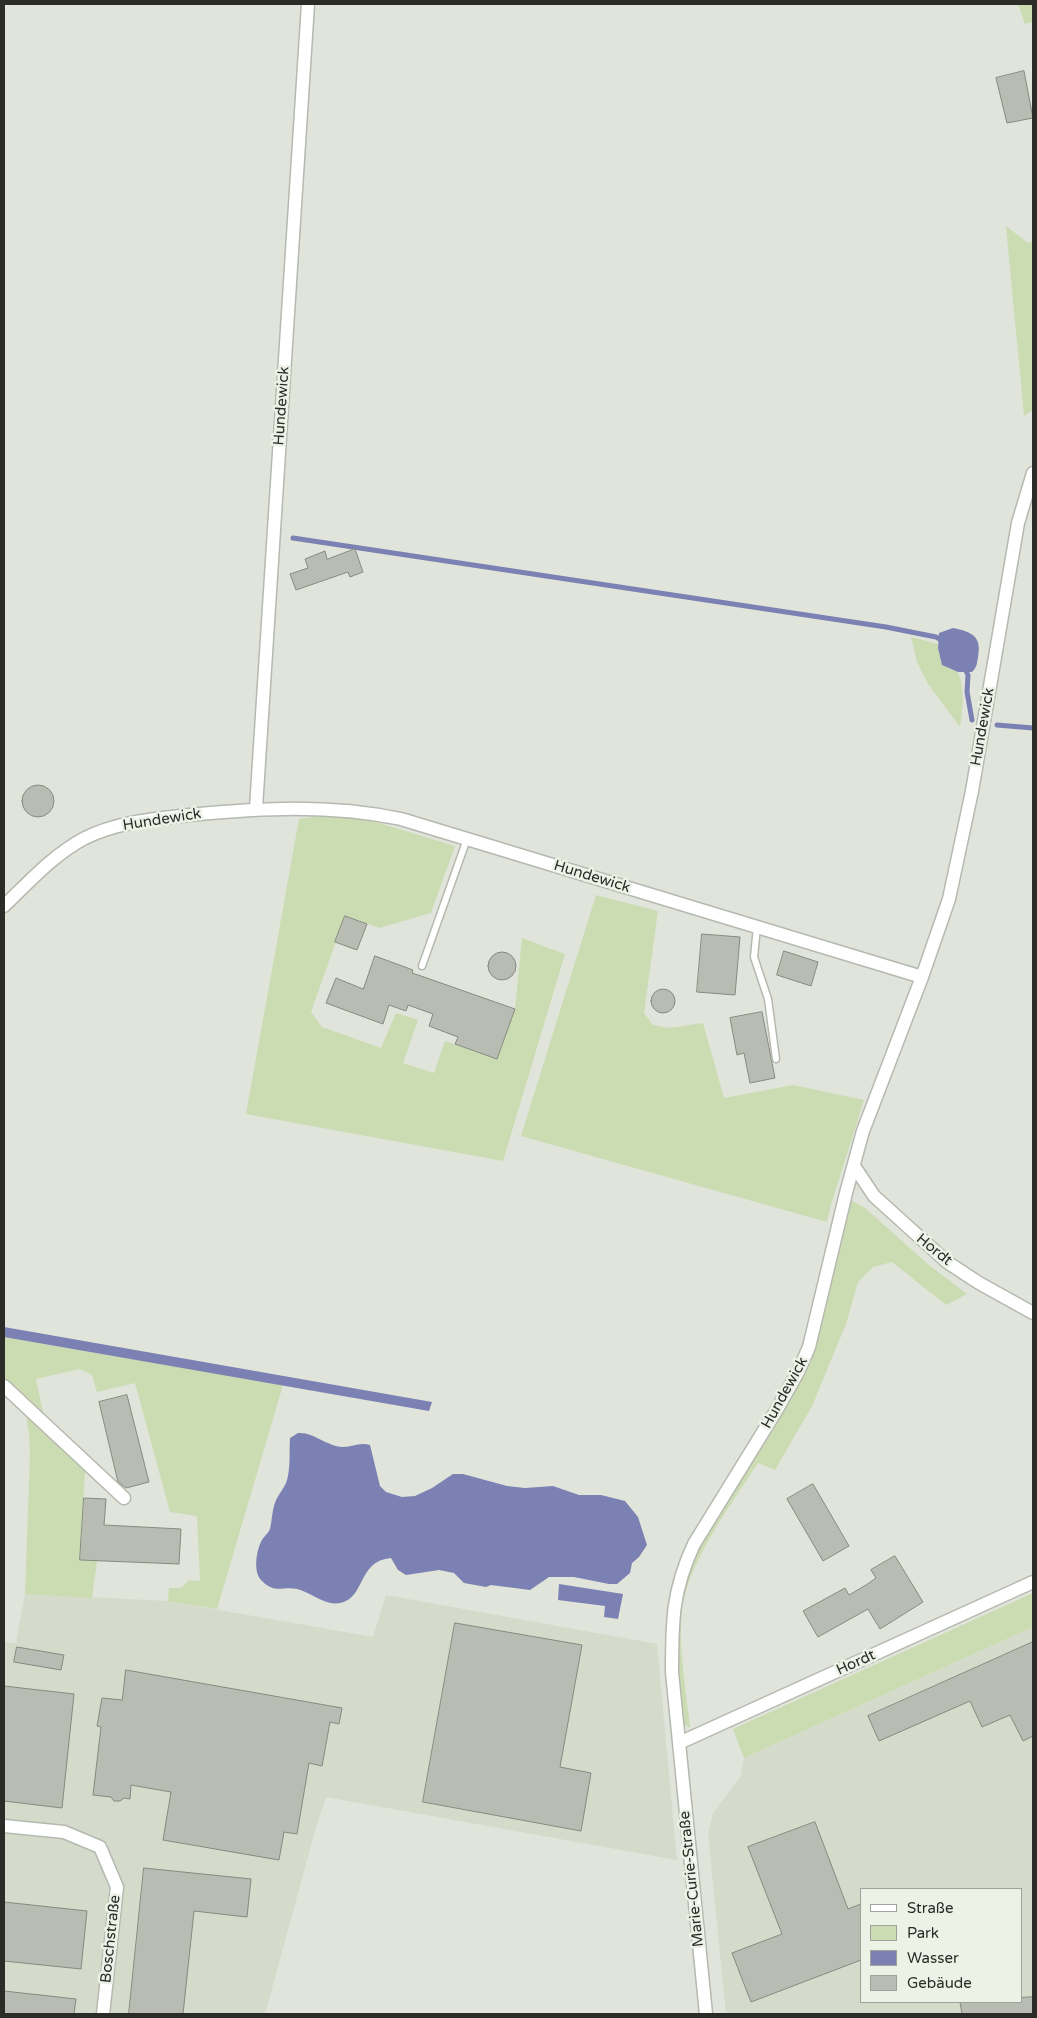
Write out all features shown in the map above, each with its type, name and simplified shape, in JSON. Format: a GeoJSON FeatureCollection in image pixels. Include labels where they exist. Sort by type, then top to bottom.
{"type":"FeatureCollection","features":[{"type":"Feature","properties":{"kind":"street","name":"Hundewick"},"geometry":{"type":"LineString","coordinates":[[256,808],[308,4]]}},
{"type":"Feature","properties":{"kind":"street","name":"Hundewick"},"geometry":{"type":"LineString","coordinates":[[679,1743],[672,1672],[675,1597],[682,1572],[694,1544],[776,1411],[809,1348],[864,1132],[922,978],[949,899],[972,791],[1018,523],[1033,474]]}},
{"type":"Feature","properties":{"kind":"street","name":"Hundewick"},"geometry":{"type":"LineString","coordinates":[[4,906],[57,855],[86,837],[136,822],[256,808],[338,809],[367,812],[401,819],[922,978]]}},
{"type":"Feature","properties":{"kind":"street","name":"Hordt"},"geometry":{"type":"LineString","coordinates":[[854,1166],[874,1196],[947,1262],[979,1283],[1033,1313]]}},
{"type":"Feature","properties":{"kind":"street"},"geometry":{"type":"LineString","coordinates":[[4,1386],[124,1498]]}},
{"type":"Feature","properties":{"kind":"street","name":"Hordt"},"geometry":{"type":"LineString","coordinates":[[679,1743],[1033,1582]]}},
{"type":"Feature","properties":{"kind":"street","name":"Marie-Curie-Straße"},"geometry":{"type":"LineString","coordinates":[[679,1743],[706,2014]]}},
{"type":"Feature","properties":{"kind":"street","name":"Boschstraße"},"geometry":{"type":"LineString","coordinates":[[4,1826],[64,1832],[100,1847],[117,1887],[103,2014]]}},
{"type":"Feature","properties":{"kind":"lane"},"geometry":{"type":"LineString","coordinates":[[422,966],[467,839]]}},
{"type":"Feature","properties":{"kind":"lane"},"geometry":{"type":"LineString","coordinates":[[758,928],[754,957],[768,1000],[776,1059]]}},
{"type":"Feature","properties":{"kind":"shaded area"},"geometry":{"type":"Polygon","coordinates":[[[25,1594],[168,1601],[373,1637],[386,1595],[657,1644],[677,1860],[326,1797],[316,1827],[265,2014],[4,2014],[4,1642],[16,1643],[25,1594]]]}},
{"type":"Feature","properties":{"kind":"shaded area"},"geometry":{"type":"Polygon","coordinates":[[[1033,1627],[1033,2014],[726,2014],[708,1833],[713,1813],[741,1776],[744,1758],[1033,1627]]]}},
{"type":"Feature","properties":{"kind":"green space"},"geometry":{"type":"Polygon","coordinates":[[[1018,4],[1033,4],[1033,22],[1025,24],[1018,4]]]}},
{"type":"Feature","properties":{"kind":"green space"},"geometry":{"type":"Polygon","coordinates":[[[1006,226],[1028,243],[1033,241],[1033,410],[1024,416],[1006,226]]]}},
{"type":"Feature","properties":{"kind":"green space"},"geometry":{"type":"Polygon","coordinates":[[[911,637],[938,644],[938,648],[950,669],[958,672],[963,706],[960,727],[928,684],[917,662],[911,637]]]}},
{"type":"Feature","properties":{"kind":"green space"},"geometry":{"type":"Polygon","coordinates":[[[349,817],[379,823],[455,846],[431,913],[379,928],[345,916],[311,1012],[322,1027],[381,1048],[396,1013],[418,1020],[403,1063],[434,1073],[445,1041],[497,1059],[515,1009],[522,938],[565,954],[503,1161],[246,1114],[299,819],[349,817]]]}},
{"type":"Feature","properties":{"kind":"green space"},"geometry":{"type":"Polygon","coordinates":[[[596,895],[658,911],[644,1013],[653,1025],[669,1028],[703,1023],[724,1098],[793,1085],[864,1100],[827,1222],[521,1136],[596,895]]]}},
{"type":"Feature","properties":{"kind":"green space"},"geometry":{"type":"Polygon","coordinates":[[[849,1199],[865,1208],[929,1265],[967,1294],[946,1305],[892,1262],[873,1267],[858,1282],[846,1324],[812,1406],[775,1470],[758,1463],[712,1533],[693,1571],[686,1590],[681,1624],[683,1668],[690,1728],[684,1724],[680,1708],[675,1610],[695,1549],[798,1382],[849,1199]]]}},
{"type":"Feature","properties":{"kind":"green space"},"geometry":{"type":"Polygon","coordinates":[[[4,1337],[283,1385],[217,1609],[168,1601],[169,1588],[181,1588],[189,1580],[200,1581],[197,1516],[170,1512],[135,1383],[97,1392],[92,1375],[80,1369],[36,1379],[44,1417],[4,1382],[4,1337]]]}},
{"type":"Feature","properties":{"kind":"green space"},"geometry":{"type":"Polygon","coordinates":[[[25,1411],[85,1471],[80,1560],[97,1561],[92,1598],[25,1594],[30,1452],[25,1411]]]}},
{"type":"Feature","properties":{"kind":"green space"},"geometry":{"type":"Polygon","coordinates":[[[1033,1593],[1033,1627],[744,1758],[733,1729],[1033,1593]]]}},
{"type":"Feature","properties":{"kind":"water"},"geometry":{"type":"Polygon","coordinates":[[[953,628],[970,633],[977,640],[978,657],[976,667],[972,672],[958,672],[942,665],[938,648],[939,633],[953,628]]]}},
{"type":"Feature","properties":{"kind":"water"},"geometry":{"type":"Polygon","coordinates":[[[4,1327],[432,1402],[429,1411],[4,1337],[4,1327]]]}},
{"type":"Feature","properties":{"kind":"water"},"geometry":{"type":"Polygon","coordinates":[[[298,1433],[304,1433],[343,1447],[362,1444],[370,1445],[380,1486],[386,1492],[402,1497],[415,1496],[432,1488],[453,1474],[463,1474],[507,1486],[525,1488],[553,1486],[579,1495],[601,1495],[625,1501],[638,1517],[647,1545],[639,1557],[632,1563],[630,1573],[617,1584],[574,1577],[549,1577],[530,1590],[491,1585],[486,1587],[464,1583],[454,1573],[439,1570],[406,1575],[398,1570],[391,1558],[380,1561],[372,1566],[354,1594],[348,1600],[340,1603],[323,1601],[297,1589],[271,1587],[262,1581],[257,1573],[258,1551],[261,1542],[270,1529],[276,1500],[288,1478],[290,1438],[298,1433]]]}},
{"type":"Feature","properties":{"kind":"water"},"geometry":{"type":"Polygon","coordinates":[[[559,1584],[623,1594],[618,1619],[604,1617],[605,1606],[558,1600],[559,1584]]]}},
{"type":"Feature","properties":{"kind":"building"},"geometry":{"type":"Polygon","coordinates":[[[1024,71],[1033,118],[1007,123],[996,78],[1024,71]]]}},
{"type":"Feature","properties":{"kind":"building"},"geometry":{"type":"Polygon","coordinates":[[[355,549],[363,572],[350,577],[348,572],[296,590],[290,574],[308,568],[305,559],[325,551],[327,559],[355,549]]]}},
{"type":"Feature","properties":{"kind":"building"},"geometry":{"type":"Polygon","coordinates":[[[38,785],[50,789],[54,801],[50,813],[38,817],[26,813],[22,801],[26,789],[38,785]]]}},
{"type":"Feature","properties":{"kind":"building"},"geometry":{"type":"Polygon","coordinates":[[[345,916],[367,924],[357,950],[335,942],[345,916]]]}},
{"type":"Feature","properties":{"kind":"building"},"geometry":{"type":"Polygon","coordinates":[[[702,934],[740,937],[735,995],[697,992],[702,934]]]}},
{"type":"Feature","properties":{"kind":"building"},"geometry":{"type":"Polygon","coordinates":[[[784,951],[818,962],[811,986],[777,975],[784,951]]]}},
{"type":"Feature","properties":{"kind":"building"},"geometry":{"type":"Polygon","coordinates":[[[502,952],[512,956],[516,966],[512,976],[502,980],[492,976],[488,966],[492,956],[502,952]]]}},
{"type":"Feature","properties":{"kind":"building"},"geometry":{"type":"Polygon","coordinates":[[[375,956],[413,970],[412,973],[515,1009],[497,1059],[455,1044],[458,1037],[429,1026],[433,1014],[408,1005],[406,1011],[389,1005],[383,1024],[326,1003],[336,978],[363,989],[375,956]]]}},
{"type":"Feature","properties":{"kind":"building"},"geometry":{"type":"Polygon","coordinates":[[[663,989],[672,992],[675,1001],[672,1010],[663,1013],[654,1010],[651,1001],[654,992],[663,989]]]}},
{"type":"Feature","properties":{"kind":"building"},"geometry":{"type":"Polygon","coordinates":[[[762,1012],[775,1078],[750,1083],[744,1053],[737,1055],[730,1018],[762,1012]]]}},
{"type":"Feature","properties":{"kind":"building"},"geometry":{"type":"Polygon","coordinates":[[[127,1395],[149,1482],[126,1488],[118,1482],[99,1402],[127,1395]]]}},
{"type":"Feature","properties":{"kind":"building"},"geometry":{"type":"Polygon","coordinates":[[[813,1484],[849,1546],[823,1561],[787,1499],[813,1484]]]}},
{"type":"Feature","properties":{"kind":"building"},"geometry":{"type":"Polygon","coordinates":[[[84,1498],[106,1499],[104,1525],[181,1529],[179,1564],[80,1560],[84,1498]]]}},
{"type":"Feature","properties":{"kind":"building"},"geometry":{"type":"Polygon","coordinates":[[[895,1556],[923,1602],[880,1629],[868,1609],[818,1637],[803,1611],[845,1588],[849,1595],[866,1585],[876,1578],[871,1570],[895,1556]]]}},
{"type":"Feature","properties":{"kind":"building"},"geometry":{"type":"Polygon","coordinates":[[[455,1623],[582,1645],[560,1767],[591,1773],[581,1831],[423,1802],[455,1623]]]}},
{"type":"Feature","properties":{"kind":"building"},"geometry":{"type":"Polygon","coordinates":[[[1033,1642],[1033,1736],[1023,1741],[1010,1715],[982,1727],[970,1701],[879,1741],[868,1716],[1033,1642]]]}},
{"type":"Feature","properties":{"kind":"building"},"geometry":{"type":"Polygon","coordinates":[[[17,1647],[64,1655],[61,1670],[14,1662],[17,1647]]]}},
{"type":"Feature","properties":{"kind":"building"},"geometry":{"type":"Polygon","coordinates":[[[126,1670],[342,1708],[339,1724],[330,1722],[322,1766],[309,1763],[297,1834],[284,1832],[279,1860],[163,1840],[171,1792],[131,1785],[130,1799],[124,1798],[120,1801],[114,1801],[111,1797],[93,1795],[101,1727],[97,1726],[102,1698],[122,1700],[126,1670]]]}},
{"type":"Feature","properties":{"kind":"building"},"geometry":{"type":"Polygon","coordinates":[[[4,1686],[74,1694],[62,1808],[4,1801],[4,1686]]]}},
{"type":"Feature","properties":{"kind":"building"},"geometry":{"type":"Polygon","coordinates":[[[815,1822],[848,1909],[860,1904],[860,1960],[751,2002],[732,1953],[782,1934],[748,1847],[815,1822]]]}},
{"type":"Feature","properties":{"kind":"building"},"geometry":{"type":"Polygon","coordinates":[[[144,1868],[251,1879],[247,1917],[194,1911],[183,2014],[129,2014],[144,1868]]]}},
{"type":"Feature","properties":{"kind":"building"},"geometry":{"type":"Polygon","coordinates":[[[4,1902],[87,1911],[81,1969],[4,1961],[4,1902]]]}},
{"type":"Feature","properties":{"kind":"building"},"geometry":{"type":"Polygon","coordinates":[[[4,1991],[76,1999],[74,2014],[4,2014],[4,1991]]]}},
{"type":"Feature","properties":{"kind":"building"},"geometry":{"type":"Polygon","coordinates":[[[1033,1997],[1033,2014],[962,2014],[960,2003],[1022,2003],[1022,1998],[1033,1997]]]}},
{"type":"Feature","properties":{"kind":"waterway"},"geometry":{"type":"LineString","coordinates":[[293,538],[886,627],[936,637],[945,642]]}},
{"type":"Feature","properties":{"kind":"waterway"},"geometry":{"type":"LineString","coordinates":[[964,667],[968,675],[967,692],[972,720]]}},
{"type":"Feature","properties":{"kind":"waterway"},"geometry":{"type":"LineString","coordinates":[[997,725],[1033,728]]}}]}
